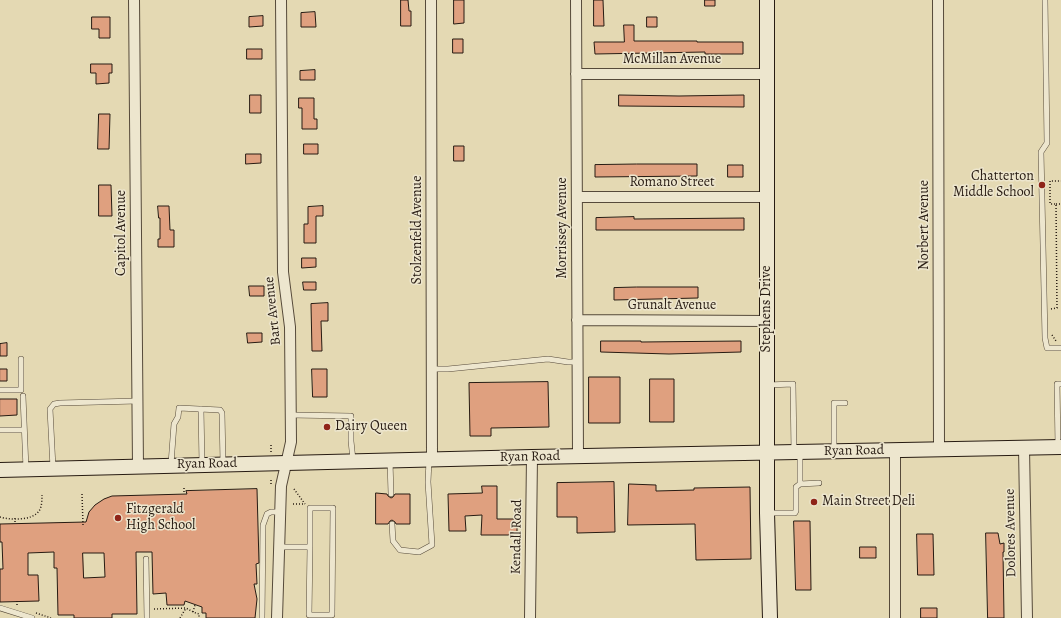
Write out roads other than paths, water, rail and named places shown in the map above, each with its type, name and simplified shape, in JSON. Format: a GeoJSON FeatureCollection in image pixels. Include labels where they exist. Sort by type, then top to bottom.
{"type":"FeatureCollection","features":[{"type":"Feature","properties":{"kind":"main road","name":"Stephens Drive"},"geometry":{"type":"LineString","coordinates":[[767,0],[767,453],[770,618]]}},
{"type":"Feature","properties":{"kind":"main road","name":"Ryan Road"},"geometry":{"type":"LineString","coordinates":[[0,470],[287,462],[1059,447]]}},
{"type":"Feature","properties":{"kind":"street","name":"Capitol Avenue"},"geometry":{"type":"LineString","coordinates":[[134,0],[138,466]]}},
{"type":"Feature","properties":{"kind":"street","name":"Bart Avenue"},"geometry":{"type":"LineString","coordinates":[[278,618],[282,486],[291,442],[290,327],[283,272],[281,0]]}},
{"type":"Feature","properties":{"kind":"street","name":"Stolzenfeld Avenue"},"geometry":{"type":"LineString","coordinates":[[430,459],[432,369],[431,0]]}},
{"type":"Feature","properties":{"kind":"street","name":"Morrissey Avenue"},"geometry":{"type":"LineString","coordinates":[[576,0],[578,456]]}},
{"type":"Feature","properties":{"kind":"street","name":"Norbert Avenue"},"geometry":{"type":"LineString","coordinates":[[938,0],[939,450]]}},
{"type":"Feature","properties":{"kind":"street","name":"McMillan Avenue"},"geometry":{"type":"LineString","coordinates":[[576,74],[768,74]]}},
{"type":"Feature","properties":{"kind":"street","name":"Romano Street"},"geometry":{"type":"LineString","coordinates":[[577,197],[767,197]]}},
{"type":"Feature","properties":{"kind":"street","name":"Grunalt Avenue"},"geometry":{"type":"LineString","coordinates":[[577,320],[767,321]]}},
{"type":"Feature","properties":{"kind":"street","name":"Dolores Avenue"},"geometry":{"type":"LineString","coordinates":[[1024,448],[1027,618]]}},
{"type":"Feature","properties":{"kind":"street"},"geometry":{"type":"LineString","coordinates":[[895,451],[895,618]]}},
{"type":"Feature","properties":{"kind":"street","name":"Kendall Road"},"geometry":{"type":"LineString","coordinates":[[530,618],[532,457]]}},
{"type":"Feature","properties":{"kind":"lane"},"geometry":{"type":"LineString","coordinates":[[1045,0],[1047,143],[1041,152],[1045,338],[1047,348],[1061,348]]}},
{"type":"Feature","properties":{"kind":"lane"},"geometry":{"type":"LineString","coordinates":[[0,390],[21,390],[21,358]]}},
{"type":"Feature","properties":{"kind":"lane"},"geometry":{"type":"LineString","coordinates":[[432,369],[448,369],[548,359],[578,362]]}},
{"type":"Feature","properties":{"kind":"lane"},"geometry":{"type":"LineString","coordinates":[[768,385],[793,384],[800,484]]}},
{"type":"Feature","properties":{"kind":"lane"},"geometry":{"type":"LineString","coordinates":[[1059,447],[1057,384],[1061,384]]}},
{"type":"Feature","properties":{"kind":"lane"},"geometry":{"type":"LineString","coordinates":[[23,396],[26,469]]}},
{"type":"Feature","properties":{"kind":"lane"},"geometry":{"type":"LineString","coordinates":[[53,468],[50,409],[54,404],[138,401]]}},
{"type":"Feature","properties":{"kind":"lane"},"geometry":{"type":"LineString","coordinates":[[834,452],[834,403],[845,403]]}},
{"type":"Feature","properties":{"kind":"lane"},"geometry":{"type":"LineString","coordinates":[[171,465],[174,424],[178,417],[179,408],[220,410],[222,413],[221,444],[223,464]]}},
{"type":"Feature","properties":{"kind":"lane"},"geometry":{"type":"LineString","coordinates":[[201,409],[202,464]]}},
{"type":"Feature","properties":{"kind":"lane"},"geometry":{"type":"LineString","coordinates":[[291,415],[351,416],[353,461]]}},
{"type":"Feature","properties":{"kind":"lane"},"geometry":{"type":"LineString","coordinates":[[0,430],[24,430]]}},
{"type":"Feature","properties":{"kind":"lane"},"geometry":{"type":"LineString","coordinates":[[392,524],[393,541],[400,550],[419,552],[432,545],[428,482],[430,459]]}},
{"type":"Feature","properties":{"kind":"lane"},"geometry":{"type":"LineString","coordinates":[[390,460],[391,494]]}},
{"type":"Feature","properties":{"kind":"lane"},"geometry":{"type":"LineString","coordinates":[[768,513],[795,513],[796,487],[800,484],[818,483]]}},
{"type":"Feature","properties":{"kind":"lane"},"geometry":{"type":"LineString","coordinates":[[310,508],[333,508],[332,615],[309,615],[310,547],[310,508]]}},
{"type":"Feature","properties":{"kind":"lane"},"geometry":{"type":"LineString","coordinates":[[262,618],[263,525],[266,514],[271,512],[281,512]]}},
{"type":"Feature","properties":{"kind":"lane"},"geometry":{"type":"LineString","coordinates":[[280,547],[310,547]]}},
{"type":"Feature","properties":{"kind":"lane"},"geometry":{"type":"LineString","coordinates":[[146,559],[147,618]]}},
{"type":"Feature","properties":{"kind":"lane"},"geometry":{"type":"LineString","coordinates":[[0,608],[32,618]]}},
{"type":"Feature","properties":{"kind":"place","name":"Chatterton Middle School"},"geometry":{"type":"Point","coordinates":[1042,185]}},
{"type":"Feature","properties":{"kind":"place","name":"Dairy Queen"},"geometry":{"type":"Point","coordinates":[327,427]}},
{"type":"Feature","properties":{"kind":"place","name":"Main Street Deli"},"geometry":{"type":"Point","coordinates":[814,502]}},
{"type":"Feature","properties":{"kind":"place","name":"Fitzgerald High School"},"geometry":{"type":"Point","coordinates":[118,518]}}]}
